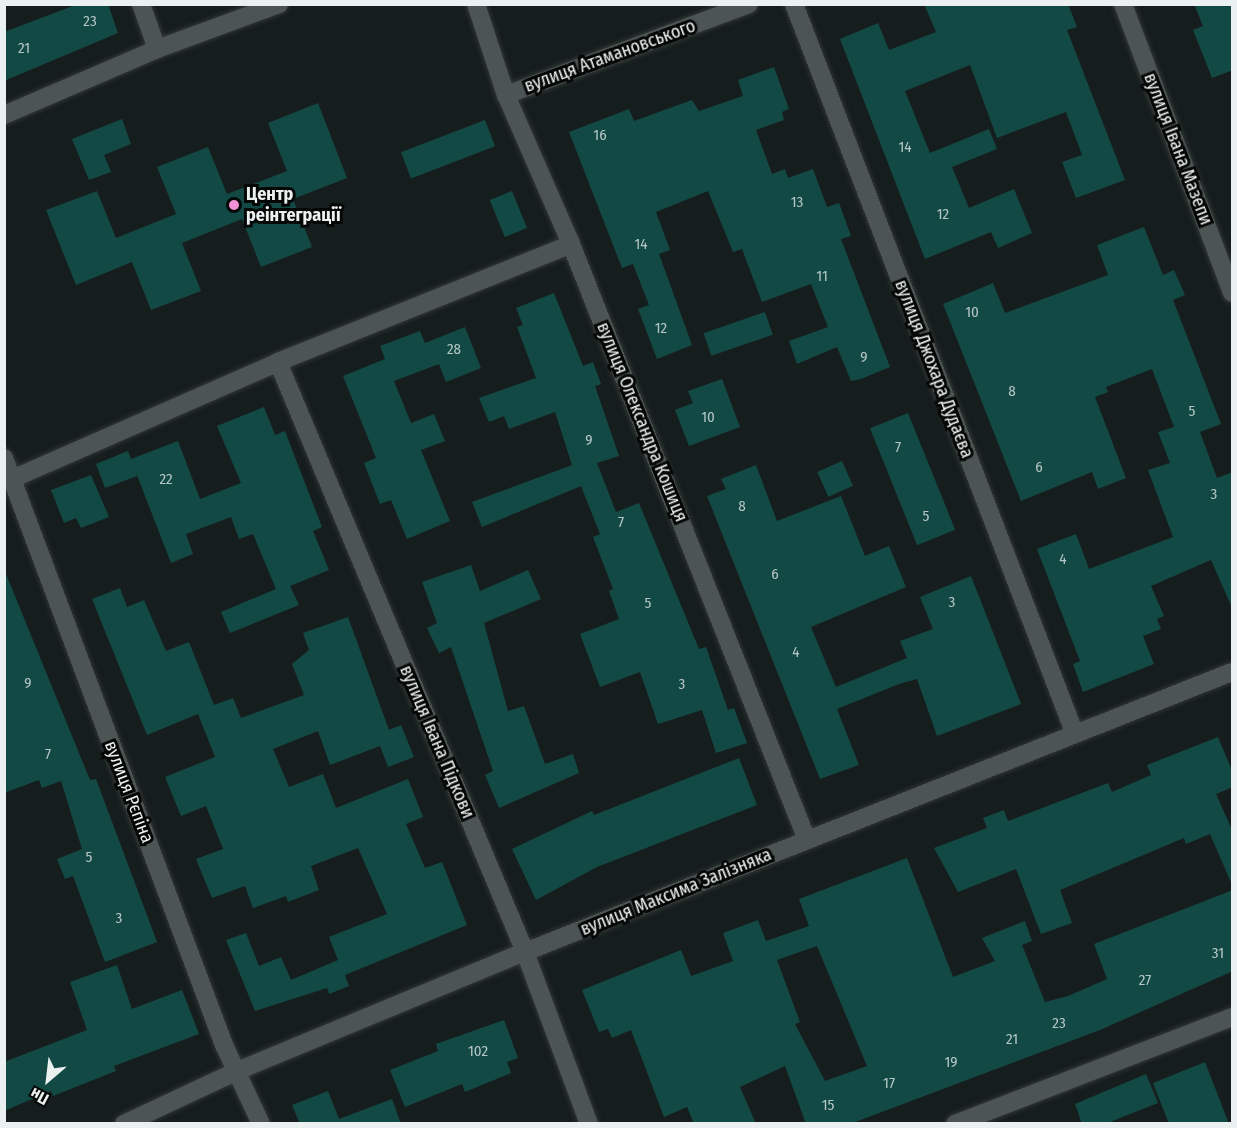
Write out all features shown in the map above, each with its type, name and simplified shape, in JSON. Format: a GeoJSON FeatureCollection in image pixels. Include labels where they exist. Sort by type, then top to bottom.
{"type":"FeatureCollection","features":[{"type":"Feature","properties":{"kind":"street"},"geometry":{"type":"LineString","coordinates":[[141,4],[157,49]]}},
{"type":"Feature","properties":{"kind":"street"},"geometry":{"type":"LineString","coordinates":[[4,115],[157,49],[279,4]]}},
{"type":"Feature","properties":{"kind":"street","name":"вулиця Олександра Кошиця"},"geometry":{"type":"LineString","coordinates":[[476,4],[506,95],[571,244],[807,840]]}},
{"type":"Feature","properties":{"kind":"street","name":"вулиця Атамановського"},"geometry":{"type":"LineString","coordinates":[[506,95],[749,4]]}},
{"type":"Feature","properties":{"kind":"street","name":"вулиця Джохара Дудаєва"},"geometry":{"type":"LineString","coordinates":[[794,4],[1075,734]]}},
{"type":"Feature","properties":{"kind":"street","name":"вулиця Івана Мазепи"},"geometry":{"type":"LineString","coordinates":[[1123,4],[1233,293]]}},
{"type":"Feature","properties":{"kind":"street"},"geometry":{"type":"LineString","coordinates":[[12,479],[278,362],[571,244]]}},
{"type":"Feature","properties":{"kind":"street","name":"вулиця Івана Підкови"},"geometry":{"type":"LineString","coordinates":[[278,362],[525,952],[589,1124]]}},
{"type":"Feature","properties":{"kind":"street","name":"вулиця Рєпіна"},"geometry":{"type":"LineString","coordinates":[[4,458],[237,1071],[261,1124]]}},
{"type":"Feature","properties":{"kind":"street","name":"вулиця Максима Залізняка"},"geometry":{"type":"LineString","coordinates":[[124,1124],[237,1071],[525,952],[1233,672]]}},
{"type":"Feature","properties":{"kind":"street"},"geometry":{"type":"LineString","coordinates":[[955,1124],[1233,1017]]}},
{"type":"Feature","properties":{"kind":"building"},"geometry":{"type":"Polygon","coordinates":[[[78,4],[108,4],[118,33],[4,81],[4,32],[78,4]]]}},
{"type":"Feature","properties":{"kind":"building"},"geometry":{"type":"Polygon","coordinates":[[[924,4],[1068,4],[1077,27],[1067,30],[1125,180],[1076,198],[1062,162],[1082,155],[1066,112],[997,138],[970,65],[905,91],[930,153],[989,129],[997,149],[952,167],[969,208],[1014,189],[1032,233],[998,248],[991,232],[925,259],[840,39],[878,23],[889,50],[936,32],[924,4]]]}},
{"type":"Feature","properties":{"kind":"building"},"geometry":{"type":"Polygon","coordinates":[[[1194,4],[1233,4],[1233,70],[1212,78],[1193,30],[1203,26],[1194,4]]]}},
{"type":"Feature","properties":{"kind":"building"},"geometry":{"type":"Polygon","coordinates":[[[774,67],[789,109],[782,112],[784,120],[756,130],[772,174],[785,169],[788,178],[813,169],[827,207],[839,203],[851,236],[841,239],[890,367],[861,379],[851,381],[837,347],[797,364],[789,341],[828,327],[811,284],[762,302],[742,249],[733,252],[708,191],[656,212],[670,250],[659,254],[692,345],[657,359],[638,309],[649,305],[633,264],[622,268],[569,132],[629,109],[634,121],[692,100],[699,111],[743,96],[738,80],[774,67]]]}},
{"type":"Feature","properties":{"kind":"building","name":"Центр реінтеграції"},"geometry":{"type":"Polygon","coordinates":[[[318,103],[347,178],[293,199],[312,247],[261,267],[242,219],[182,243],[201,291],[151,310],[132,262],[76,285],[46,210],[97,191],[116,238],[176,214],[157,167],[208,147],[227,194],[287,171],[268,123],[318,103]]]}},
{"type":"Feature","properties":{"kind":"building"},"geometry":{"type":"Polygon","coordinates":[[[122,119],[131,144],[104,155],[111,172],[89,180],[72,139],[122,119]]]}},
{"type":"Feature","properties":{"kind":"building"},"geometry":{"type":"Polygon","coordinates":[[[485,120],[495,146],[411,178],[401,152],[485,120]]]}},
{"type":"Feature","properties":{"kind":"building"},"geometry":{"type":"Polygon","coordinates":[[[512,191],[527,228],[505,237],[490,200],[512,191]]]}},
{"type":"Feature","properties":{"kind":"building"},"geometry":{"type":"Polygon","coordinates":[[[1144,227],[1163,275],[1174,270],[1185,295],[1173,300],[1221,424],[1200,432],[1217,478],[1233,472],[1233,610],[1211,560],[1151,586],[1164,616],[1157,619],[1161,629],[1143,636],[1154,664],[1083,692],[1073,664],[1080,661],[1037,549],[1076,534],[1089,569],[1173,537],[1148,470],[1170,463],[1158,432],[1174,427],[1152,369],[1106,387],[1108,392],[1095,397],[1126,478],[1098,489],[1092,472],[1021,501],[943,304],[993,283],[1005,313],[1108,275],[1097,245],[1144,227]]]}},
{"type":"Feature","properties":{"kind":"building"},"geometry":{"type":"Polygon","coordinates":[[[554,293],[583,366],[593,362],[601,384],[595,386],[619,456],[597,463],[616,512],[639,503],[699,649],[706,647],[728,710],[734,708],[747,743],[716,753],[702,710],[658,724],[640,672],[600,687],[580,634],[619,619],[609,591],[613,589],[593,537],[600,534],[581,486],[482,527],[472,502],[572,465],[555,412],[509,429],[504,416],[489,422],[479,398],[536,378],[517,327],[523,325],[516,308],[554,293]]]}},
{"type":"Feature","properties":{"kind":"building"},"geometry":{"type":"Polygon","coordinates":[[[765,312],[773,335],[711,356],[704,333],[765,312]]]}},
{"type":"Feature","properties":{"kind":"building"},"geometry":{"type":"Polygon","coordinates":[[[465,327],[481,368],[446,382],[439,364],[394,381],[411,423],[434,414],[445,441],[421,450],[450,521],[407,539],[391,500],[380,504],[364,463],[376,458],[343,376],[385,359],[380,346],[420,331],[425,343],[465,327]]]}},
{"type":"Feature","properties":{"kind":"building"},"geometry":{"type":"Polygon","coordinates":[[[722,379],[740,427],[689,446],[675,410],[693,403],[688,391],[722,379]]]}},
{"type":"Feature","properties":{"kind":"building"},"geometry":{"type":"Polygon","coordinates":[[[264,407],[275,435],[285,431],[322,527],[313,531],[329,570],[290,586],[299,605],[230,633],[221,612],[276,589],[253,534],[239,539],[231,517],[186,534],[193,554],[171,563],[133,465],[137,476],[105,488],[96,464],[128,451],[131,459],[178,441],[200,499],[241,483],[217,426],[264,407]]]}},
{"type":"Feature","properties":{"kind":"building"},"geometry":{"type":"Polygon","coordinates":[[[908,413],[955,530],[917,545],[870,428],[908,413]]]}},
{"type":"Feature","properties":{"kind":"building"},"geometry":{"type":"Polygon","coordinates":[[[842,461],[853,486],[828,497],[817,472],[842,461]]]}},
{"type":"Feature","properties":{"kind":"building"},"geometry":{"type":"Polygon","coordinates":[[[756,465],[777,521],[841,496],[865,556],[889,546],[906,587],[811,627],[836,687],[907,658],[900,641],[933,629],[920,597],[971,576],[1021,704],[937,736],[917,679],[899,684],[837,709],[859,765],[820,779],[707,496],[726,489],[721,479],[756,465]]]}},
{"type":"Feature","properties":{"kind":"building"},"geometry":{"type":"Polygon","coordinates":[[[91,475],[109,517],[81,528],[76,518],[64,523],[51,490],[91,475]]]}},
{"type":"Feature","properties":{"kind":"building"},"geometry":{"type":"Polygon","coordinates":[[[471,565],[480,591],[528,570],[541,599],[484,623],[508,711],[524,706],[545,764],[573,754],[579,773],[499,808],[485,775],[493,771],[451,647],[439,653],[427,628],[437,623],[422,582],[471,565]]]}},
{"type":"Feature","properties":{"kind":"building"},"geometry":{"type":"Polygon","coordinates":[[[4,569],[90,780],[96,779],[157,942],[105,962],[73,876],[65,879],[57,859],[82,849],[61,781],[42,788],[39,780],[4,793],[4,569]]]}},
{"type":"Feature","properties":{"kind":"building"},"geometry":{"type":"Polygon","coordinates":[[[120,588],[127,607],[144,600],[166,651],[189,642],[214,705],[233,698],[241,718],[304,695],[292,664],[309,650],[303,633],[348,617],[389,730],[401,725],[414,757],[388,767],[380,746],[330,765],[318,731],[273,749],[289,787],[323,774],[336,808],[408,779],[423,817],[406,824],[425,868],[442,862],[467,925],[345,975],[349,986],[329,994],[327,988],[255,1011],[226,940],[246,933],[259,966],[281,957],[291,980],[338,960],[329,937],[387,914],[358,848],[311,866],[319,890],[288,902],[286,896],[253,908],[245,886],[212,898],[196,859],[223,849],[206,806],[181,816],[165,777],[215,757],[198,714],[147,735],[92,599],[120,588]]]}},
{"type":"Feature","properties":{"kind":"building"},"geometry":{"type":"Polygon","coordinates":[[[1218,737],[1233,773],[1233,787],[1216,794],[1233,832],[1233,887],[1210,834],[1186,844],[1184,838],[1060,890],[1072,923],[1041,934],[1016,869],[958,892],[934,848],[987,828],[983,818],[1004,810],[1008,821],[1108,783],[1112,792],[1151,775],[1147,765],[1218,737]]]}},
{"type":"Feature","properties":{"kind":"building"},"geometry":{"type":"Polygon","coordinates":[[[739,758],[757,805],[597,867],[536,900],[512,849],[592,811],[594,815],[739,758]]]}},
{"type":"Feature","properties":{"kind":"building"},"geometry":{"type":"Polygon","coordinates":[[[907,858],[953,977],[995,961],[982,938],[1025,921],[1032,941],[1022,945],[1045,1002],[1068,996],[1107,979],[1094,944],[1233,890],[1233,971],[1100,1030],[850,1124],[806,1124],[785,1066],[740,1087],[756,1124],[694,1124],[687,1107],[664,1117],[631,1030],[612,1038],[608,1029],[599,1032],[582,990],[681,950],[691,976],[733,961],[723,933],[758,920],[766,941],[809,926],[799,899],[907,858]],[[817,946],[777,960],[800,1022],[795,1024],[825,1081],[867,1066],[817,946]]]}},
{"type":"Feature","properties":{"kind":"building"},"geometry":{"type":"Polygon","coordinates":[[[117,965],[132,1009],[182,990],[199,1034],[114,1066],[116,1071],[53,1096],[51,1091],[4,1111],[4,1062],[87,1030],[70,982],[117,965]]]}},
{"type":"Feature","properties":{"kind":"building"},"geometry":{"type":"Polygon","coordinates":[[[504,1020],[518,1058],[507,1062],[511,1073],[465,1092],[462,1084],[405,1107],[390,1070],[438,1051],[436,1044],[504,1020]]]}},
{"type":"Feature","properties":{"kind":"building"},"geometry":{"type":"Polygon","coordinates":[[[1205,1062],[1229,1124],[1169,1124],[1153,1083],[1205,1062]]]}},
{"type":"Feature","properties":{"kind":"building"},"geometry":{"type":"Polygon","coordinates":[[[1146,1074],[1158,1103],[1105,1124],[1082,1124],[1075,1104],[1146,1074]]]}},
{"type":"Feature","properties":{"kind":"building"},"geometry":{"type":"Polygon","coordinates":[[[328,1091],[339,1119],[392,1099],[401,1124],[300,1124],[292,1105],[328,1091]]]}},
{"type":"Feature","properties":{"kind":"place","name":"Центр реінтеграції"},"geometry":{"type":"Point","coordinates":[234,205]}}]}
